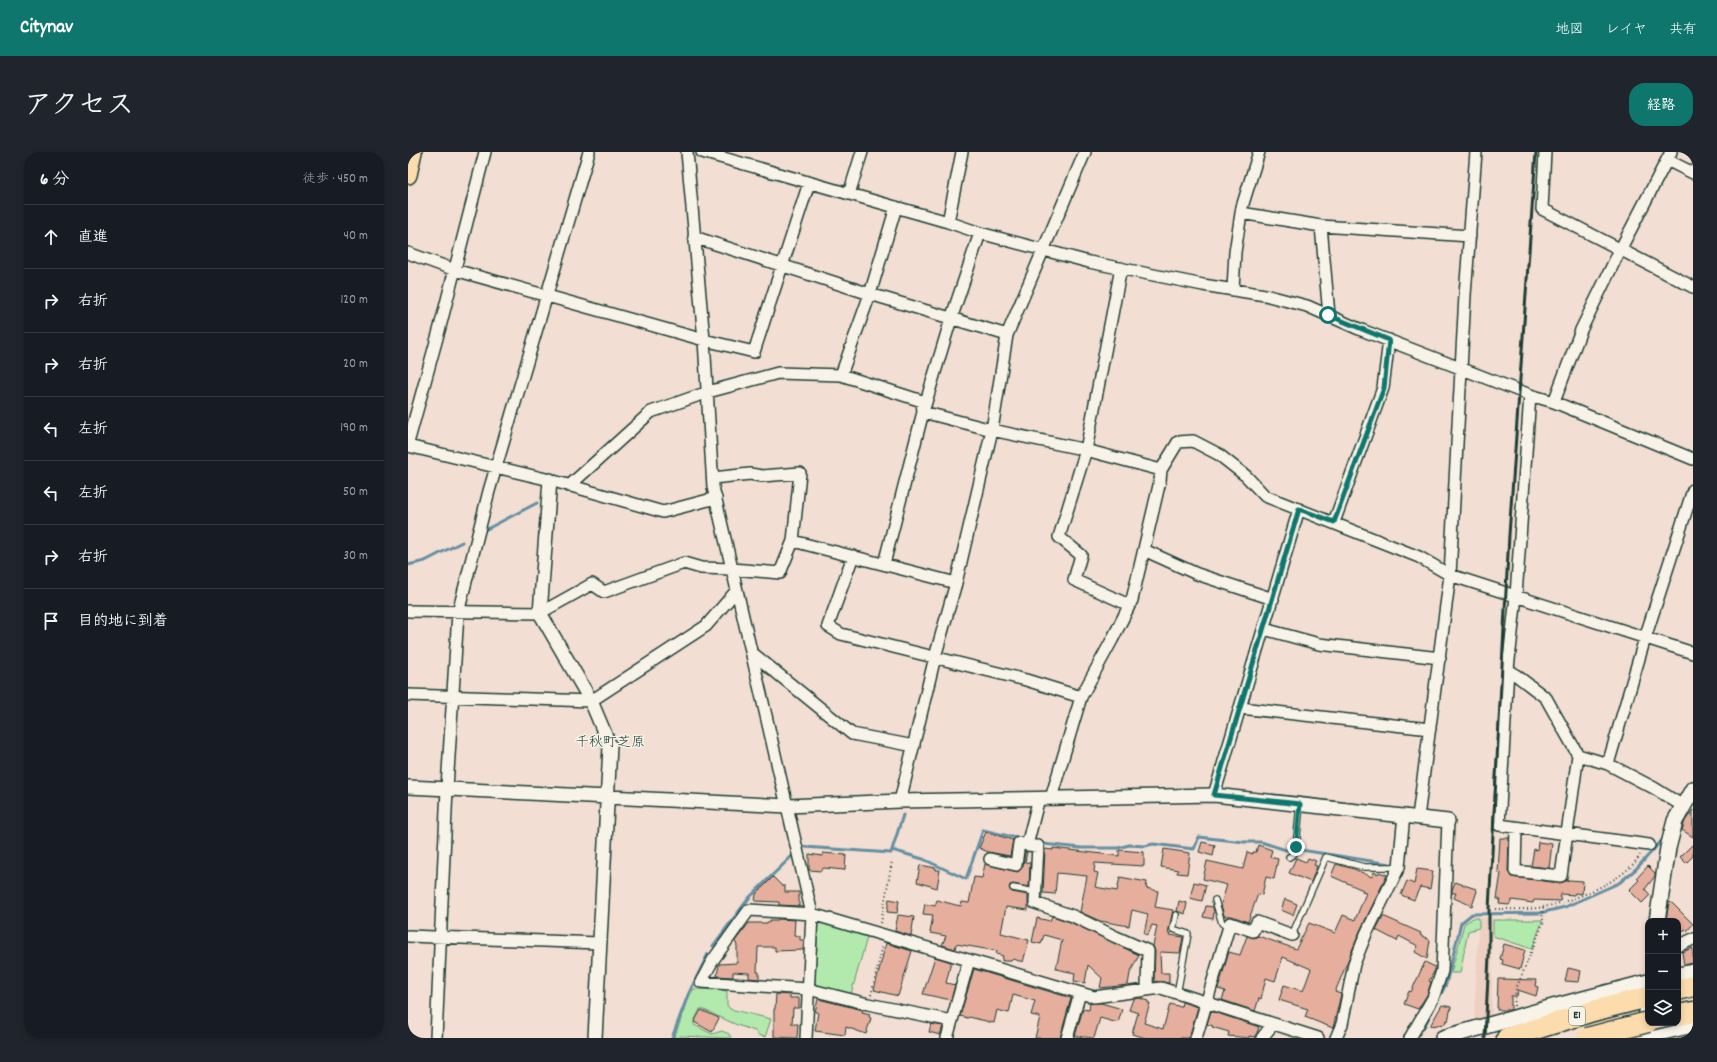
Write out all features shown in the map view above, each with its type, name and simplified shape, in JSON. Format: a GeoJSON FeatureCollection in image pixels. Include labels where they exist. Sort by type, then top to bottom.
{"type":"FeatureCollection","features":[{"type":"Feature","properties":{"kind":"highway"},"geometry":{"type":"LineString","coordinates":[[1681,989],[1693,986]]}},
{"type":"Feature","properties":{"kind":"highway","name":"E1"},"geometry":{"type":"LineString","coordinates":[[1507,1038],[1645,998]]}},
{"type":"Feature","properties":{"kind":"highway"},"geometry":{"type":"LineString","coordinates":[[1681,1014],[1693,1012]]}},
{"type":"Feature","properties":{"kind":"highway","name":"E1"},"geometry":{"type":"LineString","coordinates":[[1587,1038],[1645,1023]]}},
{"type":"Feature","properties":{"kind":"main road"},"geometry":{"type":"LineString","coordinates":[[408,175],[413,152]]}},
{"type":"Feature","properties":{"kind":"main road"},"geometry":{"type":"LineString","coordinates":[[1657,918],[1670,837],[1675,821],[1693,789]]}},
{"type":"Feature","properties":{"kind":"main road"},"geometry":{"type":"LineString","coordinates":[[1681,974],[1693,972]]}},
{"type":"Feature","properties":{"kind":"main road"},"geometry":{"type":"LineString","coordinates":[[1443,1038],[1645,983]]}},
{"type":"Feature","properties":{"kind":"street"},"geometry":{"type":"LineString","coordinates":[[408,443],[485,152]]}},
{"type":"Feature","properties":{"kind":"street"},"geometry":{"type":"LineString","coordinates":[[436,1038],[447,788],[458,613],[496,467],[545,295],[589,152]]}},
{"type":"Feature","properties":{"kind":"street"},"geometry":{"type":"LineString","coordinates":[[687,152],[708,392],[712,478],[812,914],[806,1038]]}},
{"type":"Feature","properties":{"kind":"street"},"geometry":{"type":"LineString","coordinates":[[702,152],[1042,250],[1089,262],[1233,290],[1264,294],[1307,306],[1460,368],[1530,395],[1554,402],[1693,459]]}},
{"type":"Feature","properties":{"kind":"street"},"geometry":{"type":"LineString","coordinates":[[849,194],[862,152]]}},
{"type":"Feature","properties":{"kind":"street"},"geometry":{"type":"LineString","coordinates":[[948,222],[962,152]]}},
{"type":"Feature","properties":{"kind":"street"},"geometry":{"type":"LineString","coordinates":[[900,801],[956,583],[992,430],[1007,335],[1085,152]]}},
{"type":"Feature","properties":{"kind":"street"},"geometry":{"type":"LineString","coordinates":[[1233,290],[1235,252],[1241,213],[1259,152]]}},
{"type":"Feature","properties":{"kind":"street"},"geometry":{"type":"LineString","coordinates":[[1418,817],[1450,575],[1460,368],[1476,152]]}},
{"type":"Feature","properties":{"kind":"street"},"geometry":{"type":"LineString","coordinates":[[1545,152],[1542,209],[1693,288]]}},
{"type":"Feature","properties":{"kind":"street"},"geometry":{"type":"LineString","coordinates":[[1554,402],[1581,330],[1620,250],[1669,156],[1693,173]]}},
{"type":"Feature","properties":{"kind":"street"},"geometry":{"type":"LineString","coordinates":[[408,253],[455,270],[704,340],[754,352],[809,183]]}},
{"type":"Feature","properties":{"kind":"street"},"geometry":{"type":"LineString","coordinates":[[841,375],[870,294],[896,207]]}},
{"type":"Feature","properties":{"kind":"street"},"geometry":{"type":"LineString","coordinates":[[1241,213],[1321,226],[1470,236]]}},
{"type":"Feature","properties":{"kind":"street"},"geometry":{"type":"LineString","coordinates":[[1321,226],[1328,315]]}},
{"type":"Feature","properties":{"kind":"street"},"geometry":{"type":"LineString","coordinates":[[884,564],[924,412],[951,319],[980,232]]}},
{"type":"Feature","properties":{"kind":"street"},"geometry":{"type":"LineString","coordinates":[[694,237],[870,294],[1007,335]]}},
{"type":"Feature","properties":{"kind":"street"},"geometry":{"type":"LineString","coordinates":[[1121,268],[1086,450],[1059,537],[1081,555],[1074,580],[1129,605]]}},
{"type":"Feature","properties":{"kind":"street"},"geometry":{"type":"LineString","coordinates":[[1334,522],[1384,388],[1389,340]]}},
{"type":"Feature","properties":{"kind":"street"},"geometry":{"type":"LineString","coordinates":[[569,486],[651,412],[708,392],[778,373],[841,375],[922,401],[924,412]]}},
{"type":"Feature","properties":{"kind":"street"},"geometry":{"type":"LineString","coordinates":[[1530,395],[1516,596],[1508,669],[1499,825],[1649,845]]}},
{"type":"Feature","properties":{"kind":"street"},"geometry":{"type":"LineString","coordinates":[[924,412],[992,430],[1086,450],[1161,470]]}},
{"type":"Feature","properties":{"kind":"street"},"geometry":{"type":"LineString","coordinates":[[1027,845],[1081,697],[1132,600],[1160,481],[1161,470],[1178,442],[1193,440],[1218,454],[1246,476],[1265,496],[1334,522],[1419,557],[1450,575],[1693,654]]}},
{"type":"Feature","properties":{"kind":"street"},"geometry":{"type":"LineString","coordinates":[[408,446],[550,480],[663,512],[716,498]]}},
{"type":"Feature","properties":{"kind":"street"},"geometry":{"type":"LineString","coordinates":[[408,611],[458,613],[540,613],[592,584],[604,592],[684,563],[701,568],[780,573],[793,541],[800,473],[762,476],[750,474],[712,478]]}},
{"type":"Feature","properties":{"kind":"street"},"geometry":{"type":"LineString","coordinates":[[550,480],[540,613],[591,701],[610,746],[595,1038]]}},
{"type":"Feature","properties":{"kind":"street"},"geometry":{"type":"LineString","coordinates":[[1608,764],[1645,638],[1693,490]]}},
{"type":"Feature","properties":{"kind":"street"},"geometry":{"type":"LineString","coordinates":[[1214,795],[1299,509]]}},
{"type":"Feature","properties":{"kind":"street"},"geometry":{"type":"LineString","coordinates":[[793,541],[956,583]]}},
{"type":"Feature","properties":{"kind":"street"},"geometry":{"type":"LineString","coordinates":[[1144,550],[1197,574],[1273,599]]}},
{"type":"Feature","properties":{"kind":"street"},"geometry":{"type":"LineString","coordinates":[[853,556],[828,626],[841,634],[1026,680],[1081,697]]}},
{"type":"Feature","properties":{"kind":"street"},"geometry":{"type":"LineString","coordinates":[[408,695],[591,701],[706,626],[737,590]]}},
{"type":"Feature","properties":{"kind":"street"},"geometry":{"type":"LineString","coordinates":[[1264,628],[1319,644],[1440,658]]}},
{"type":"Feature","properties":{"kind":"street"},"geometry":{"type":"LineString","coordinates":[[751,652],[852,734],[914,746]]}},
{"type":"Feature","properties":{"kind":"street"},"geometry":{"type":"LineString","coordinates":[[1508,669],[1546,698],[1578,755],[1562,876],[1515,871],[1516,828]]}},
{"type":"Feature","properties":{"kind":"street"},"geometry":{"type":"LineString","coordinates":[[1240,708],[1430,729]]}},
{"type":"Feature","properties":{"kind":"street"},"geometry":{"type":"LineString","coordinates":[[1578,755],[1608,764],[1654,788],[1683,806]]}},
{"type":"Feature","properties":{"kind":"street"},"geometry":{"type":"LineString","coordinates":[[408,787],[788,806],[900,801],[1214,795],[1448,821],[1442,971],[1433,998],[1410,1038]]}},
{"type":"Feature","properties":{"kind":"street"},"geometry":{"type":"LineString","coordinates":[[1336,1038],[1342,1024],[1354,964],[1366,934],[1399,867],[1404,815]]}},
{"type":"Feature","properties":{"kind":"street"},"geometry":{"type":"LineString","coordinates":[[990,859],[1016,865],[1019,844],[1038,846],[1034,903],[1074,916],[1148,951],[1148,990]]}},
{"type":"Feature","properties":{"kind":"street"},"geometry":{"type":"LineString","coordinates":[[952,1021],[868,1004],[808,989],[701,982],[712,960],[749,910],[812,914],[1094,997],[1161,988],[1318,1038]]}},
{"type":"Feature","properties":{"kind":"street"},"geometry":{"type":"LineString","coordinates":[[1196,1038],[1230,923],[1252,931],[1257,922],[1292,935]]}},
{"type":"Feature","properties":{"kind":"street"},"geometry":{"type":"LineString","coordinates":[[408,936],[599,943]]}},
{"type":"Feature","properties":{"kind":"street"},"geometry":{"type":"LineString","coordinates":[[1681,945],[1693,939]]}},
{"type":"Feature","properties":{"kind":"street"},"geometry":{"type":"LineString","coordinates":[[947,1038],[969,960]]}},
{"type":"Feature","properties":{"kind":"street"},"geometry":{"type":"LineString","coordinates":[[1067,1038],[1080,993]]}},
{"type":"Feature","properties":{"kind":"street"},"geometry":{"type":"LineString","coordinates":[[1638,1038],[1645,1012]]}},
{"type":"Feature","properties":{"kind":"street"},"geometry":{"type":"LineString","coordinates":[[1262,1038],[1274,1024]]}},
{"type":"Feature","properties":{"kind":"street"},"geometry":{"type":"LineString","coordinates":[[1646,1038],[1693,1027]]}},
{"type":"Feature","properties":{"kind":"lane"},"geometry":{"type":"LineString","coordinates":[[1291,855],[1296,847],[1300,804]]}},
{"type":"Feature","properties":{"kind":"lane"},"geometry":{"type":"LineString","coordinates":[[1292,935],[1326,857],[1364,867],[1399,867]]}},
{"type":"Feature","properties":{"kind":"lane"},"geometry":{"type":"LineString","coordinates":[[1013,888],[1035,892]]}},
{"type":"Feature","properties":{"kind":"lane"},"geometry":{"type":"LineString","coordinates":[[1215,900],[1222,923],[1229,927]]}},
{"type":"Feature","properties":{"kind":"lane"},"geometry":{"type":"LineString","coordinates":[[1176,915],[1173,929],[1188,934],[1177,994]]}},
{"type":"Feature","properties":{"kind":"path"},"geometry":{"type":"LineString","coordinates":[[1495,909],[1543,908],[1581,895],[1617,877],[1629,868],[1649,845]]}},
{"type":"Feature","properties":{"kind":"path"},"geometry":{"type":"LineString","coordinates":[[868,1004],[882,935],[892,861]]}},
{"type":"Feature","properties":{"kind":"path"},"geometry":{"type":"LineString","coordinates":[[1512,1018],[1516,989],[1544,921],[1542,918],[1543,908]]}},
{"type":"Feature","properties":{"kind":"shaded area"},"geometry":{"type":"Polygon","coordinates":[[[1479,918],[1492,918],[1492,1017],[1474,1022],[1479,918]]]}},
{"type":"Feature","properties":{"kind":"green space"},"geometry":{"type":"Polygon","coordinates":[[[1473,918],[1479,918],[1479,928],[1468,931],[1460,973],[1451,973],[1464,924],[1473,918]]]}},
{"type":"Feature","properties":{"kind":"green space"},"geometry":{"type":"Polygon","coordinates":[[[822,920],[868,934],[851,994],[818,986],[815,983],[818,922],[822,920]]]}},
{"type":"Feature","properties":{"kind":"green space"},"geometry":{"type":"Polygon","coordinates":[[[1493,920],[1541,920],[1542,922],[1532,949],[1493,936],[1493,920]]]}},
{"type":"Feature","properties":{"kind":"green space"},"geometry":{"type":"Polygon","coordinates":[[[694,989],[724,990],[727,992],[727,1005],[730,1009],[771,1019],[765,1037],[758,1035],[755,1031],[700,1009],[694,1025],[712,1034],[722,1031],[729,1034],[731,1038],[680,1036],[678,1038],[674,1038],[690,995],[694,989]]]}},
{"type":"Feature","properties":{"kind":"building"},"geometry":{"type":"Polygon","coordinates":[[[1693,810],[1693,837],[1682,830],[1685,821],[1693,810]]]}},
{"type":"Feature","properties":{"kind":"building"},"geometry":{"type":"Polygon","coordinates":[[[986,832],[1013,840],[1010,856],[988,852],[979,848],[986,832]]]}},
{"type":"Feature","properties":{"kind":"building"},"geometry":{"type":"Polygon","coordinates":[[[1500,838],[1509,838],[1508,871],[1511,877],[1560,883],[1569,880],[1583,881],[1582,894],[1561,894],[1560,901],[1534,900],[1533,903],[1512,900],[1509,905],[1499,904],[1500,899],[1497,899],[1501,873],[1498,872],[1500,838]]]}},
{"type":"Feature","properties":{"kind":"building"},"geometry":{"type":"Polygon","coordinates":[[[1202,842],[1215,845],[1213,856],[1199,852],[1202,842]]]}},
{"type":"Feature","properties":{"kind":"building"},"geometry":{"type":"Polygon","coordinates":[[[1538,842],[1552,844],[1549,868],[1531,866],[1534,849],[1537,850],[1538,842]]]}},
{"type":"Feature","properties":{"kind":"building"},"geometry":{"type":"Polygon","coordinates":[[[1693,844],[1693,856],[1686,863],[1680,857],[1693,844]]]}},
{"type":"Feature","properties":{"kind":"building"},"geometry":{"type":"Polygon","coordinates":[[[1258,845],[1272,850],[1270,857],[1278,859],[1274,879],[1266,877],[1262,895],[1258,894],[1248,922],[1232,916],[1224,916],[1221,904],[1227,885],[1203,879],[1207,861],[1243,869],[1247,852],[1253,854],[1253,852],[1256,852],[1258,845]]]}},
{"type":"Feature","properties":{"kind":"building"},"geometry":{"type":"Polygon","coordinates":[[[1053,848],[1119,856],[1119,850],[1144,852],[1144,866],[1095,863],[1094,872],[1098,873],[1095,887],[1117,891],[1120,877],[1147,882],[1146,888],[1158,891],[1155,907],[1173,910],[1168,933],[1171,933],[1170,935],[1183,937],[1180,953],[1160,952],[1161,973],[1169,973],[1169,983],[1154,981],[1155,951],[1153,946],[1157,926],[1152,925],[1148,935],[1144,934],[1148,914],[1132,910],[1129,926],[1100,921],[1080,912],[1087,876],[1057,873],[1055,894],[1043,893],[1045,849],[1053,850],[1053,848]]]}},
{"type":"Feature","properties":{"kind":"building"},"geometry":{"type":"Polygon","coordinates":[[[1164,849],[1190,853],[1187,874],[1177,873],[1178,870],[1161,867],[1164,849]]]}},
{"type":"Feature","properties":{"kind":"building"},"geometry":{"type":"Polygon","coordinates":[[[1025,852],[1027,852],[1025,862],[1030,863],[1029,887],[1013,884],[1010,885],[1009,888],[1012,892],[1028,895],[1028,910],[1006,907],[1001,933],[1029,940],[1023,962],[1013,959],[1011,961],[1002,961],[1003,956],[996,954],[997,951],[956,944],[955,949],[942,945],[946,936],[930,933],[933,915],[923,914],[925,904],[935,906],[937,900],[961,906],[962,902],[969,903],[974,877],[982,878],[985,864],[1018,872],[1023,866],[1025,852]]]}},
{"type":"Feature","properties":{"kind":"building"},"geometry":{"type":"Polygon","coordinates":[[[823,853],[846,855],[845,869],[824,868],[821,871],[809,870],[809,854],[823,856],[823,853]]]}},
{"type":"Feature","properties":{"kind":"building"},"geometry":{"type":"Polygon","coordinates":[[[1296,858],[1306,862],[1308,858],[1316,861],[1314,865],[1317,866],[1311,882],[1289,873],[1296,858]]]}},
{"type":"Feature","properties":{"kind":"building"},"geometry":{"type":"Polygon","coordinates":[[[1336,864],[1354,869],[1372,877],[1374,872],[1387,875],[1360,931],[1335,992],[1341,994],[1333,1028],[1305,1017],[1308,1009],[1279,1000],[1284,985],[1303,991],[1311,969],[1283,957],[1275,981],[1266,978],[1261,999],[1259,998],[1255,1011],[1222,1000],[1225,991],[1218,989],[1229,952],[1240,955],[1247,936],[1254,938],[1258,936],[1296,949],[1309,923],[1335,933],[1343,915],[1355,920],[1366,893],[1362,892],[1363,890],[1331,876],[1336,864]]]}},
{"type":"Feature","properties":{"kind":"building"},"geometry":{"type":"Polygon","coordinates":[[[920,865],[940,870],[937,888],[917,882],[920,865]]]}},
{"type":"Feature","properties":{"kind":"building"},"geometry":{"type":"Polygon","coordinates":[[[1648,866],[1655,873],[1655,876],[1645,889],[1650,895],[1642,903],[1629,890],[1639,880],[1637,878],[1648,866]]]}},
{"type":"Feature","properties":{"kind":"building"},"geometry":{"type":"Polygon","coordinates":[[[1417,869],[1433,871],[1430,889],[1420,887],[1414,900],[1401,895],[1407,881],[1414,884],[1417,869]]]}},
{"type":"Feature","properties":{"kind":"building"},"geometry":{"type":"Polygon","coordinates":[[[773,877],[782,886],[785,886],[785,892],[799,892],[799,906],[779,905],[779,902],[755,901],[756,894],[773,877]]]}},
{"type":"Feature","properties":{"kind":"building"},"geometry":{"type":"Polygon","coordinates":[[[1194,882],[1206,885],[1202,901],[1190,898],[1194,882]]]}},
{"type":"Feature","properties":{"kind":"building"},"geometry":{"type":"Polygon","coordinates":[[[1455,882],[1476,889],[1477,891],[1472,906],[1454,898],[1456,893],[1452,893],[1452,890],[1455,882]]]}},
{"type":"Feature","properties":{"kind":"building"},"geometry":{"type":"Polygon","coordinates":[[[889,899],[899,901],[897,913],[887,912],[889,899]]]}},
{"type":"Feature","properties":{"kind":"building"},"geometry":{"type":"Polygon","coordinates":[[[1285,899],[1297,904],[1293,915],[1281,910],[1285,899]]]}},
{"type":"Feature","properties":{"kind":"building"},"geometry":{"type":"Polygon","coordinates":[[[1179,901],[1187,903],[1185,914],[1177,911],[1179,901]]]}},
{"type":"Feature","properties":{"kind":"building"},"geometry":{"type":"Polygon","coordinates":[[[1669,902],[1672,903],[1693,924],[1687,931],[1685,929],[1681,933],[1681,918],[1666,918],[1669,902]]]}},
{"type":"Feature","properties":{"kind":"building"},"geometry":{"type":"Polygon","coordinates":[[[1206,906],[1213,907],[1213,919],[1203,917],[1206,906]]]}},
{"type":"Feature","properties":{"kind":"building"},"geometry":{"type":"Polygon","coordinates":[[[898,915],[914,917],[911,936],[895,931],[898,915]]]}},
{"type":"Feature","properties":{"kind":"building"},"geometry":{"type":"Polygon","coordinates":[[[1052,916],[1070,922],[1139,955],[1130,973],[1128,985],[1100,988],[1102,978],[1088,965],[1085,983],[1074,981],[1075,973],[1056,969],[1062,940],[1044,935],[1041,944],[1032,942],[1037,918],[1050,921],[1052,916]]]}},
{"type":"Feature","properties":{"kind":"building"},"geometry":{"type":"Polygon","coordinates":[[[1383,916],[1421,933],[1420,935],[1430,940],[1427,959],[1415,952],[1418,946],[1399,936],[1397,941],[1376,930],[1383,916]]]}},
{"type":"Feature","properties":{"kind":"building"},"geometry":{"type":"Polygon","coordinates":[[[770,920],[795,920],[794,935],[800,936],[800,940],[804,940],[803,950],[775,951],[775,947],[758,947],[757,972],[759,972],[759,979],[749,978],[749,973],[733,972],[733,977],[717,976],[719,964],[737,963],[737,946],[735,941],[749,923],[767,923],[770,922],[770,920]]]}},
{"type":"Feature","properties":{"kind":"building"},"geometry":{"type":"Polygon","coordinates":[[[886,943],[912,951],[898,996],[874,990],[886,943]]]}},
{"type":"Feature","properties":{"kind":"building"},"geometry":{"type":"Polygon","coordinates":[[[1504,944],[1525,950],[1520,969],[1502,964],[1503,960],[1500,959],[1504,944]]]}},
{"type":"Feature","properties":{"kind":"building"},"geometry":{"type":"Polygon","coordinates":[[[1693,948],[1693,963],[1684,965],[1682,952],[1693,948]]]}},
{"type":"Feature","properties":{"kind":"building"},"geometry":{"type":"Polygon","coordinates":[[[935,957],[951,962],[946,983],[955,985],[951,1000],[923,994],[935,957]]]}},
{"type":"Feature","properties":{"kind":"building"},"geometry":{"type":"Polygon","coordinates":[[[1425,962],[1435,967],[1435,970],[1429,981],[1431,982],[1427,995],[1418,1009],[1404,1004],[1409,991],[1411,992],[1425,962]]]}},
{"type":"Feature","properties":{"kind":"building"},"geometry":{"type":"Polygon","coordinates":[[[1568,968],[1581,971],[1579,982],[1565,981],[1568,968]]]}},
{"type":"Feature","properties":{"kind":"building"},"geometry":{"type":"Polygon","coordinates":[[[974,969],[1071,998],[1060,1038],[1035,1038],[1040,1017],[1031,1015],[1035,1001],[1013,995],[1009,1013],[997,1010],[994,1023],[960,1016],[974,969]]]}},
{"type":"Feature","properties":{"kind":"building"},"geometry":{"type":"Polygon","coordinates":[[[1498,979],[1536,980],[1535,986],[1538,987],[1536,996],[1518,990],[1517,996],[1511,996],[1511,1010],[1497,1010],[1498,979]]]}},
{"type":"Feature","properties":{"kind":"building"},"geometry":{"type":"Polygon","coordinates":[[[776,994],[790,995],[790,998],[799,998],[799,1008],[793,1008],[792,1024],[798,1024],[797,1038],[774,1037],[774,1009],[776,994]]]}},
{"type":"Feature","properties":{"kind":"building"},"geometry":{"type":"Polygon","coordinates":[[[1139,998],[1150,1003],[1144,1023],[1163,1029],[1170,1004],[1181,1007],[1182,1002],[1198,1007],[1189,1038],[1146,1038],[1132,1034],[1138,1013],[1129,1010],[1133,999],[1139,998]]]}},
{"type":"Feature","properties":{"kind":"building"},"geometry":{"type":"Polygon","coordinates":[[[818,999],[863,1010],[862,1012],[870,1014],[869,1017],[871,1018],[866,1034],[846,1027],[845,1035],[815,1031],[818,1012],[815,1012],[818,999]]]}},
{"type":"Feature","properties":{"kind":"building"},"geometry":{"type":"Polygon","coordinates":[[[1090,1003],[1101,1003],[1122,1009],[1118,1023],[1100,1018],[1094,1038],[1075,1036],[1083,1009],[1089,1010],[1090,1003]]]}},
{"type":"Feature","properties":{"kind":"building"},"geometry":{"type":"Polygon","coordinates":[[[1442,1005],[1451,1007],[1448,1021],[1446,1020],[1445,1024],[1430,1026],[1442,1005]]]}},
{"type":"Feature","properties":{"kind":"building"},"geometry":{"type":"Polygon","coordinates":[[[701,1010],[719,1018],[712,1032],[694,1022],[701,1010]]]}},
{"type":"Feature","properties":{"kind":"building"},"geometry":{"type":"Polygon","coordinates":[[[1211,1011],[1259,1027],[1257,1033],[1254,1037],[1249,1036],[1249,1038],[1228,1036],[1229,1032],[1207,1024],[1211,1011]]]}},
{"type":"Feature","properties":{"kind":"building"},"geometry":{"type":"Polygon","coordinates":[[[931,1024],[943,1026],[940,1035],[929,1032],[931,1024]]]}},
{"type":"Feature","properties":{"kind":"waterway"},"geometry":{"type":"LineString","coordinates":[[483,531],[537,503]]}},
{"type":"Feature","properties":{"kind":"waterway"},"geometry":{"type":"LineString","coordinates":[[408,565],[425,561],[462,542]]}},
{"type":"Feature","properties":{"kind":"waterway"},"geometry":{"type":"LineString","coordinates":[[804,847],[891,853],[903,815]]}},
{"type":"Feature","properties":{"kind":"waterway"},"geometry":{"type":"LineString","coordinates":[[892,850],[923,859],[966,879],[983,830],[1021,839]]}},
{"type":"Feature","properties":{"kind":"waterway"},"geometry":{"type":"LineString","coordinates":[[1043,844],[1081,848],[1118,848],[1129,845],[1145,846],[1153,844],[1194,849],[1199,837],[1244,842],[1261,842],[1286,850],[1301,850],[1390,864]]}},
{"type":"Feature","properties":{"kind":"waterway"},"geometry":{"type":"LineString","coordinates":[[1423,1029],[1446,984],[1461,923],[1472,914],[1540,913],[1565,907],[1619,883],[1636,869],[1664,838]]}},
{"type":"Feature","properties":{"kind":"waterway"},"geometry":{"type":"LineString","coordinates":[[713,946],[749,898],[792,856]]}},
{"type":"Feature","properties":{"kind":"waterway"},"geometry":{"type":"LineString","coordinates":[[672,1038],[688,995],[708,954]]}},
{"type":"Feature","properties":{"kind":"railway"},"geometry":{"type":"LineString","coordinates":[[1485,1038],[1489,956],[1489,909],[1509,535],[1536,152]]}},
{"type":"Feature","properties":{"kind":"district","name":"千秋町芝原"},"geometry":{"type":"Point","coordinates":[610,743]}},
{"type":"Feature","properties":{"kind":"route"},"geometry":{"type":"LineString","coordinates":[[1296,847],[1300,804],[1214,795],[1299,509],[1334,522],[1384,388],[1389,340],[1328,315]]}}]}
